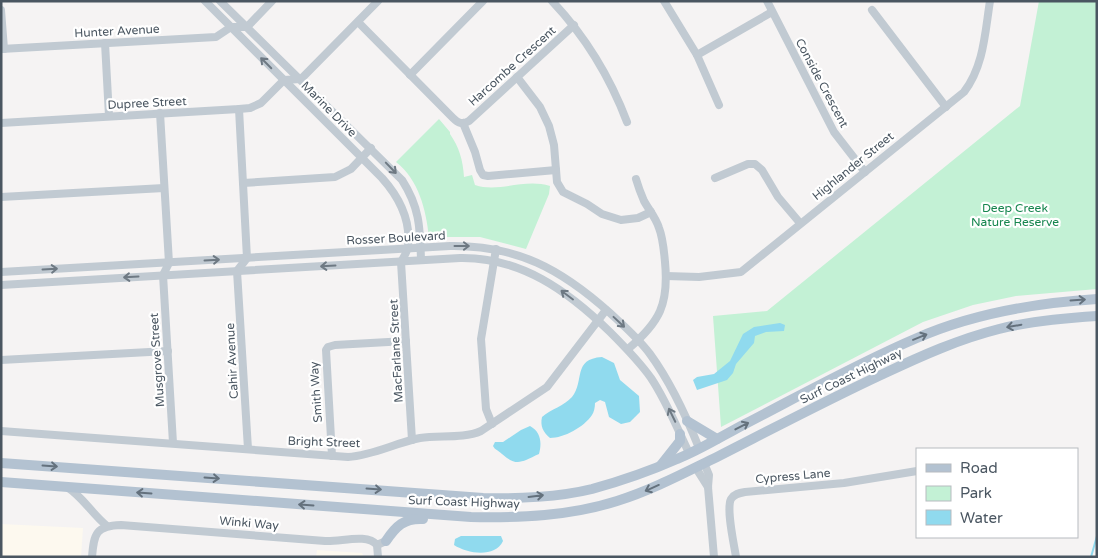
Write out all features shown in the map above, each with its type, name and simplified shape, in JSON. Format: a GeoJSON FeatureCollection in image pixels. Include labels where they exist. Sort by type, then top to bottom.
{"type":"FeatureCollection","features":[{"type":"Feature","properties":{"kind":"main road","name":"Surf Coast Highway"},"geometry":{"type":"LineString","coordinates":[[1,463],[513,499],[590,489],[661,466],[694,451],[917,338],[968,319],[1020,307],[1097,299]]}},
{"type":"Feature","properties":{"kind":"main road","name":"Surf Coast Highway"},"geometry":{"type":"LineString","coordinates":[[1,482],[471,517],[552,514],[616,502],[645,491],[700,466],[836,395],[936,349],[1000,329],[1060,318],[1097,316]]}},
{"type":"Feature","properties":{"kind":"main road"},"geometry":{"type":"LineString","coordinates":[[829,381],[836,395]]}},
{"type":"Feature","properties":{"kind":"main road"},"geometry":{"type":"LineString","coordinates":[[687,421],[717,439]]}},
{"type":"Feature","properties":{"kind":"main road"},"geometry":{"type":"LineString","coordinates":[[661,466],[680,441],[680,434]]}},
{"type":"Feature","properties":{"kind":"main road"},"geometry":{"type":"LineString","coordinates":[[694,451],[700,466]]}},
{"type":"Feature","properties":{"kind":"main road"},"geometry":{"type":"LineString","coordinates":[[382,543],[401,522],[416,518],[457,520],[471,517]]}},
{"type":"Feature","properties":{"kind":"street","name":"Marine Drive"},"geometry":{"type":"LineString","coordinates":[[205,1],[382,178],[397,197],[405,217],[408,248]]}},
{"type":"Feature","properties":{"kind":"street","name":"Marine Drive"},"geometry":{"type":"LineString","coordinates":[[220,1],[397,174],[409,190],[418,212],[422,260]]}},
{"type":"Feature","properties":{"kind":"street"},"geometry":{"type":"LineString","coordinates":[[231,27],[247,27],[272,1]]}},
{"type":"Feature","properties":{"kind":"street"},"geometry":{"type":"LineString","coordinates":[[284,80],[300,79],[378,1]]}},
{"type":"Feature","properties":{"kind":"street"},"geometry":{"type":"LineString","coordinates":[[410,75],[483,1]]}},
{"type":"Feature","properties":{"kind":"street"},"geometry":{"type":"LineString","coordinates":[[552,1],[574,26],[592,52],[617,96],[627,122]]}},
{"type":"Feature","properties":{"kind":"street"},"geometry":{"type":"LineString","coordinates":[[664,1],[697,55],[719,105]]}},
{"type":"Feature","properties":{"kind":"street","name":"Conside Crescent"},"geometry":{"type":"LineString","coordinates":[[767,1],[834,132],[865,172]]}},
{"type":"Feature","properties":{"kind":"street","name":"Highlander Street"},"geometry":{"type":"LineString","coordinates":[[666,276],[698,277],[741,272],[964,92],[975,75],[982,56],[990,1]]}},
{"type":"Feature","properties":{"kind":"street"},"geometry":{"type":"LineString","coordinates":[[1,10],[2,49]]}},
{"type":"Feature","properties":{"kind":"street"},"geometry":{"type":"LineString","coordinates":[[872,10],[946,107]]}},
{"type":"Feature","properties":{"kind":"street"},"geometry":{"type":"LineString","coordinates":[[697,55],[772,12]]}},
{"type":"Feature","properties":{"kind":"street","name":"Harcombe Crescent"},"geometry":{"type":"LineString","coordinates":[[358,22],[452,118],[460,123],[469,120],[574,26]]}},
{"type":"Feature","properties":{"kind":"street","name":"Hunter Avenue"},"geometry":{"type":"LineString","coordinates":[[2,49],[216,37],[231,27]]}},
{"type":"Feature","properties":{"kind":"street"},"geometry":{"type":"LineString","coordinates":[[105,43],[109,116]]}},
{"type":"Feature","properties":{"kind":"street"},"geometry":{"type":"LineString","coordinates":[[517,77],[540,107],[549,126],[554,144],[557,182],[563,192],[602,214],[621,220],[638,218],[651,212]]}},
{"type":"Feature","properties":{"kind":"street","name":"Dupree Street"},"geometry":{"type":"LineString","coordinates":[[1,123],[250,108],[261,103],[284,80]]}},
{"type":"Feature","properties":{"kind":"street"},"geometry":{"type":"LineString","coordinates":[[237,271],[247,258],[238,109]]}},
{"type":"Feature","properties":{"kind":"street"},"geometry":{"type":"LineString","coordinates":[[160,113],[169,263],[163,275]]}},
{"type":"Feature","properties":{"kind":"street"},"geometry":{"type":"LineString","coordinates":[[463,123],[483,175],[556,170]]}},
{"type":"Feature","properties":{"kind":"street"},"geometry":{"type":"LineString","coordinates":[[243,183],[335,177],[346,173],[371,148]]}},
{"type":"Feature","properties":{"kind":"street"},"geometry":{"type":"LineString","coordinates":[[714,178],[748,164],[755,164],[762,170],[778,197],[800,223]]}},
{"type":"Feature","properties":{"kind":"street"},"geometry":{"type":"LineString","coordinates":[[628,349],[639,340],[656,320],[664,302],[666,276],[659,228],[644,200],[636,179]]}},
{"type":"Feature","properties":{"kind":"street"},"geometry":{"type":"LineString","coordinates":[[1,197],[164,188]]}},
{"type":"Feature","properties":{"kind":"street","name":"Rosser Boulevard"},"geometry":{"type":"LineString","coordinates":[[1,272],[408,248],[463,246],[496,249],[530,259],[556,271],[580,288],[639,340],[661,370],[687,421],[694,451]]}},
{"type":"Feature","properties":{"kind":"street"},"geometry":{"type":"LineString","coordinates":[[402,262],[408,248]]}},
{"type":"Feature","properties":{"kind":"street"},"geometry":{"type":"LineString","coordinates":[[492,424],[486,409],[481,338],[496,249]]}},
{"type":"Feature","properties":{"kind":"street","name":"Rosser Boulevard"},"geometry":{"type":"LineString","coordinates":[[1,285],[422,260],[471,258],[495,262],[518,268],[541,278],[567,294],[628,349],[651,378],[680,434],[694,451]]}},
{"type":"Feature","properties":{"kind":"street","name":"MacFarlane Street"},"geometry":{"type":"LineString","coordinates":[[402,262],[412,440]]}},
{"type":"Feature","properties":{"kind":"street","name":"Cahir Avenue"},"geometry":{"type":"LineString","coordinates":[[237,271],[248,449]]}},
{"type":"Feature","properties":{"kind":"street","name":"Musgrove Street"},"geometry":{"type":"LineString","coordinates":[[163,275],[173,443]]}},
{"type":"Feature","properties":{"kind":"street","name":"Bright Street"},"geometry":{"type":"LineString","coordinates":[[1,431],[332,456],[363,455],[412,440],[471,434],[482,431],[547,387],[606,310]]}},
{"type":"Feature","properties":{"kind":"street","name":"Smith Way"},"geometry":{"type":"LineString","coordinates":[[332,456],[326,350],[335,345],[406,341]]}},
{"type":"Feature","properties":{"kind":"street"},"geometry":{"type":"LineString","coordinates":[[1,360],[168,351]]}},
{"type":"Feature","properties":{"kind":"street"},"geometry":{"type":"LineString","coordinates":[[700,466],[708,487],[714,557]]}},
{"type":"Feature","properties":{"kind":"street","name":"Cypress Lane"},"geometry":{"type":"LineString","coordinates":[[736,557],[729,506],[735,494],[844,483],[916,471]]}},
{"type":"Feature","properties":{"kind":"street"},"geometry":{"type":"LineString","coordinates":[[67,487],[77,494],[99,520],[107,526],[96,534],[93,541],[92,557]]}},
{"type":"Feature","properties":{"kind":"street","name":"Winki Way"},"geometry":{"type":"LineString","coordinates":[[107,526],[121,525],[325,541],[363,538],[382,543]]}},
{"type":"Feature","properties":{"kind":"street"},"geometry":{"type":"LineString","coordinates":[[378,557],[382,543]]}},
{"type":"Feature","properties":{"kind":"shaded area"},"geometry":{"type":"Polygon","coordinates":[[[1,524],[83,528],[81,557],[1,557],[1,524]]]}},
{"type":"Feature","properties":{"kind":"shaded area"},"geometry":{"type":"Polygon","coordinates":[[[317,550],[362,553],[364,557],[316,557],[317,550]]]}},
{"type":"Feature","properties":{"kind":"green space","name":"Deep Creek Nature Reserve"},"geometry":{"type":"Polygon","coordinates":[[[1039,1],[1097,1],[1097,289],[1016,296],[973,305],[923,322],[721,427],[713,316],[767,311],[1020,106],[1039,1]]]}},
{"type":"Feature","properties":{"kind":"green space"},"geometry":{"type":"Polygon","coordinates":[[[439,119],[450,132],[456,144],[462,159],[464,177],[472,175],[475,185],[484,187],[531,184],[550,186],[549,194],[526,249],[480,237],[429,237],[426,216],[420,196],[404,169],[396,162],[439,119]]]}},
{"type":"Feature","properties":{"kind":"water"},"geometry":{"type":"Polygon","coordinates":[[[780,323],[785,325],[784,331],[766,332],[755,336],[754,343],[736,364],[733,373],[727,380],[697,390],[693,380],[697,377],[714,374],[730,361],[743,334],[754,327],[780,323]]]}},
{"type":"Feature","properties":{"kind":"water"},"geometry":{"type":"Polygon","coordinates":[[[602,357],[614,363],[620,380],[639,396],[640,412],[630,422],[621,424],[609,417],[605,402],[600,400],[595,403],[593,414],[579,428],[567,434],[550,438],[543,429],[542,417],[572,397],[586,362],[602,357]]]}},
{"type":"Feature","properties":{"kind":"water"},"geometry":{"type":"Polygon","coordinates":[[[530,426],[534,428],[540,438],[539,454],[516,462],[507,458],[493,446],[495,442],[503,442],[530,426]]]}},
{"type":"Feature","properties":{"kind":"water"},"geometry":{"type":"Polygon","coordinates":[[[461,536],[501,536],[503,541],[494,550],[481,553],[466,551],[454,545],[455,539],[461,536]]]}},
{"type":"Feature","properties":{"kind":"waterway"},"geometry":{"type":"LineString","coordinates":[[1091,557],[1097,536]]}}]}
